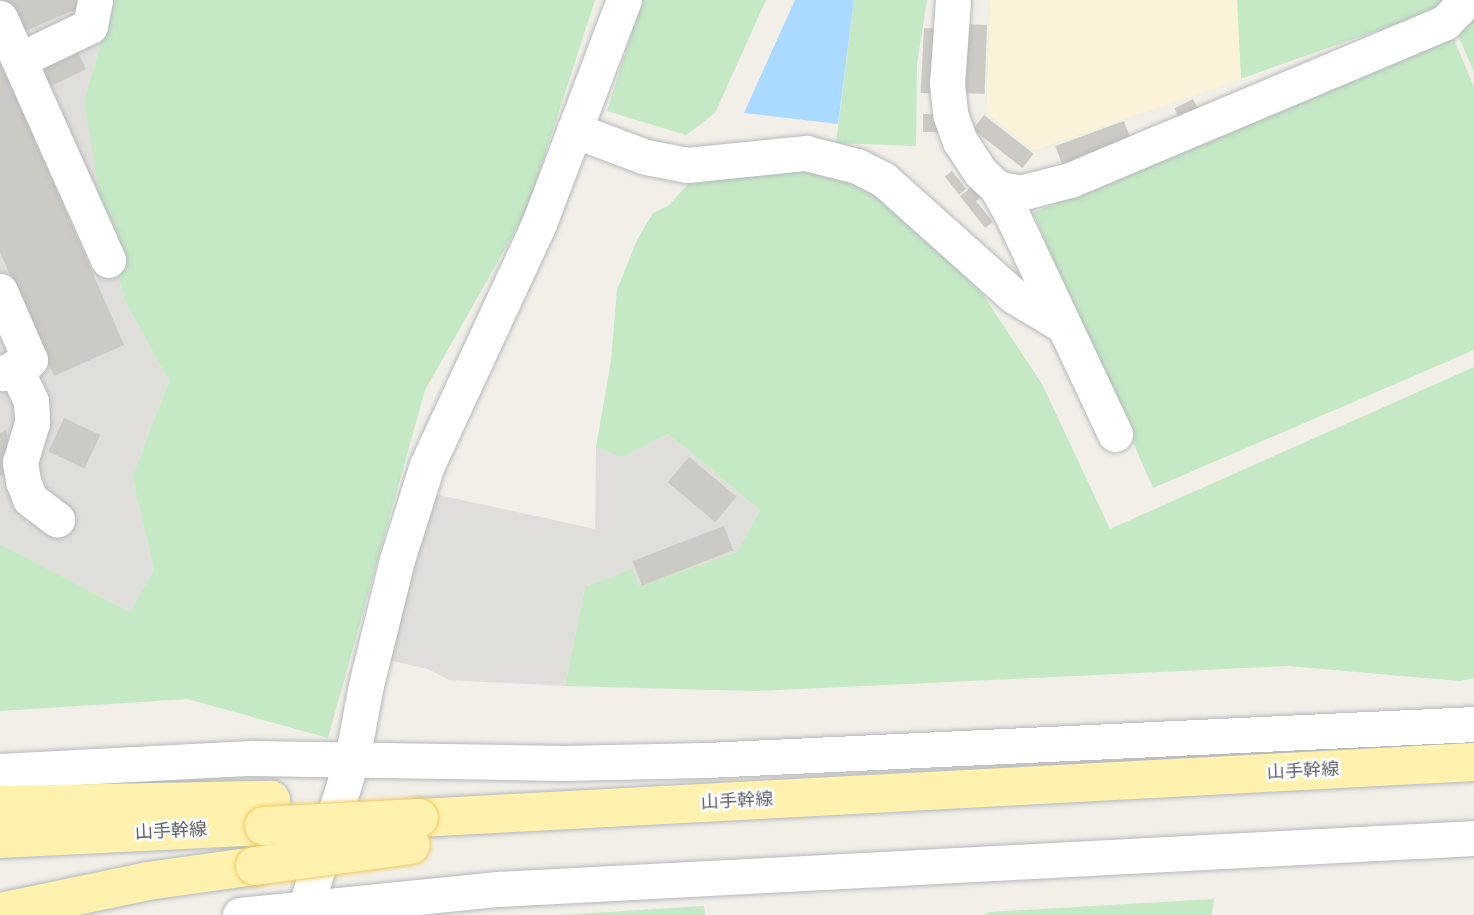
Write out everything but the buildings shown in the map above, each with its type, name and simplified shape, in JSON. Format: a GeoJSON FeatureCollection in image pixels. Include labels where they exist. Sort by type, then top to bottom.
{"type":"FeatureCollection","features":[{"type":"Feature","properties":{"kind":"main road","name":"山手幹線"},"geometry":{"type":"LineString","coordinates":[[0,839],[267,813],[417,821],[748,800],[1474,762]]}},
{"type":"Feature","properties":{"kind":"main road"},"geometry":{"type":"LineString","coordinates":[[0,912],[24,910],[148,881],[255,866],[417,821],[748,800]]}},
{"type":"Feature","properties":{"kind":"main road"},"geometry":{"type":"LineString","coordinates":[[0,805],[267,813]]}},
{"type":"Feature","properties":{"kind":"street"},"geometry":{"type":"LineString","coordinates":[[19,60],[90,26],[94,0]]}},
{"type":"Feature","properties":{"kind":"street"},"geometry":{"type":"LineString","coordinates":[[304,911],[352,759],[366,685],[397,560],[427,465],[538,226],[624,0]]}},
{"type":"Feature","properties":{"kind":"street"},"geometry":{"type":"LineString","coordinates":[[953,0],[947,83],[950,114],[960,141],[980,172],[997,188],[1115,434]]}},
{"type":"Feature","properties":{"kind":"street"},"geometry":{"type":"LineString","coordinates":[[997,188],[1020,193],[1070,180],[1445,22],[1458,9],[1461,0]]}},
{"type":"Feature","properties":{"kind":"street"},"geometry":{"type":"LineString","coordinates":[[0,18],[108,260]]}},
{"type":"Feature","properties":{"kind":"street"},"geometry":{"type":"LineString","coordinates":[[574,130],[646,157],[687,165],[806,153],[857,166],[883,179],[1014,296],[1061,324]]}},
{"type":"Feature","properties":{"kind":"street"},"geometry":{"type":"LineString","coordinates":[[0,291],[30,360],[8,371],[31,401],[32,423],[20,462],[23,481],[30,499],[57,519]]}},
{"type":"Feature","properties":{"kind":"street"},"geometry":{"type":"LineString","coordinates":[[0,771],[251,758],[563,763],[706,760],[1474,724]]}},
{"type":"Feature","properties":{"kind":"street"},"geometry":{"type":"LineString","coordinates":[[240,915],[304,911],[498,889],[1474,838]]}},
{"type":"Feature","properties":{"kind":"shaded area"},"geometry":{"type":"Polygon","coordinates":[[[0,0],[105,0],[103,36],[84,100],[125,301],[169,381],[132,477],[154,569],[130,612],[0,544],[0,0]]]}},
{"type":"Feature","properties":{"kind":"shaded area"},"geometry":{"type":"Polygon","coordinates":[[[668,434],[760,510],[737,552],[639,586],[585,587],[565,686],[449,680],[428,669],[385,659],[430,493],[595,529],[596,447],[622,456],[668,434]]]}},
{"type":"Feature","properties":{"kind":"green space"},"geometry":{"type":"Polygon","coordinates":[[[105,0],[595,0],[527,210],[425,390],[328,738],[188,699],[0,711],[0,544],[130,612],[154,569],[132,477],[169,381],[125,301],[98,188],[84,100],[103,36],[105,0]]]}},
{"type":"Feature","properties":{"kind":"green space"},"geometry":{"type":"Polygon","coordinates":[[[642,0],[766,0],[715,113],[686,135],[607,111],[642,0]]]}},
{"type":"Feature","properties":{"kind":"green space"},"geometry":{"type":"Polygon","coordinates":[[[854,0],[927,0],[917,64],[916,146],[836,143],[854,0]]]}},
{"type":"Feature","properties":{"kind":"green space"},"geometry":{"type":"Polygon","coordinates":[[[990,0],[1452,0],[1451,5],[1034,151],[986,113],[990,0]]]}},
{"type":"Feature","properties":{"kind":"green space"},"geometry":{"type":"Polygon","coordinates":[[[1474,8],[1474,72],[1452,21],[1474,8]]]}},
{"type":"Feature","properties":{"kind":"green space"},"geometry":{"type":"Polygon","coordinates":[[[1451,32],[1474,87],[1474,350],[1153,488],[1033,213],[1451,32]]]}},
{"type":"Feature","properties":{"kind":"green space"},"geometry":{"type":"Polygon","coordinates":[[[796,169],[840,175],[880,197],[970,275],[1042,384],[1110,529],[1474,367],[1474,678],[1460,681],[1288,666],[755,691],[565,686],[585,587],[632,569],[639,586],[737,552],[760,510],[668,434],[622,457],[596,447],[611,361],[617,290],[637,240],[653,213],[668,206],[690,182],[796,169]]]}},
{"type":"Feature","properties":{"kind":"green space"},"geometry":{"type":"Polygon","coordinates":[[[1214,899],[1212,915],[984,915],[989,912],[1214,899]]]}},
{"type":"Feature","properties":{"kind":"green space"},"geometry":{"type":"Polygon","coordinates":[[[704,906],[705,915],[561,915],[704,906]]]}},
{"type":"Feature","properties":{"kind":"sand"},"geometry":{"type":"Polygon","coordinates":[[[990,0],[1237,0],[1241,79],[1034,151],[986,113],[990,0]]]}},
{"type":"Feature","properties":{"kind":"water"},"geometry":{"type":"Polygon","coordinates":[[[795,0],[854,0],[838,124],[744,113],[795,0]]]}}]}
